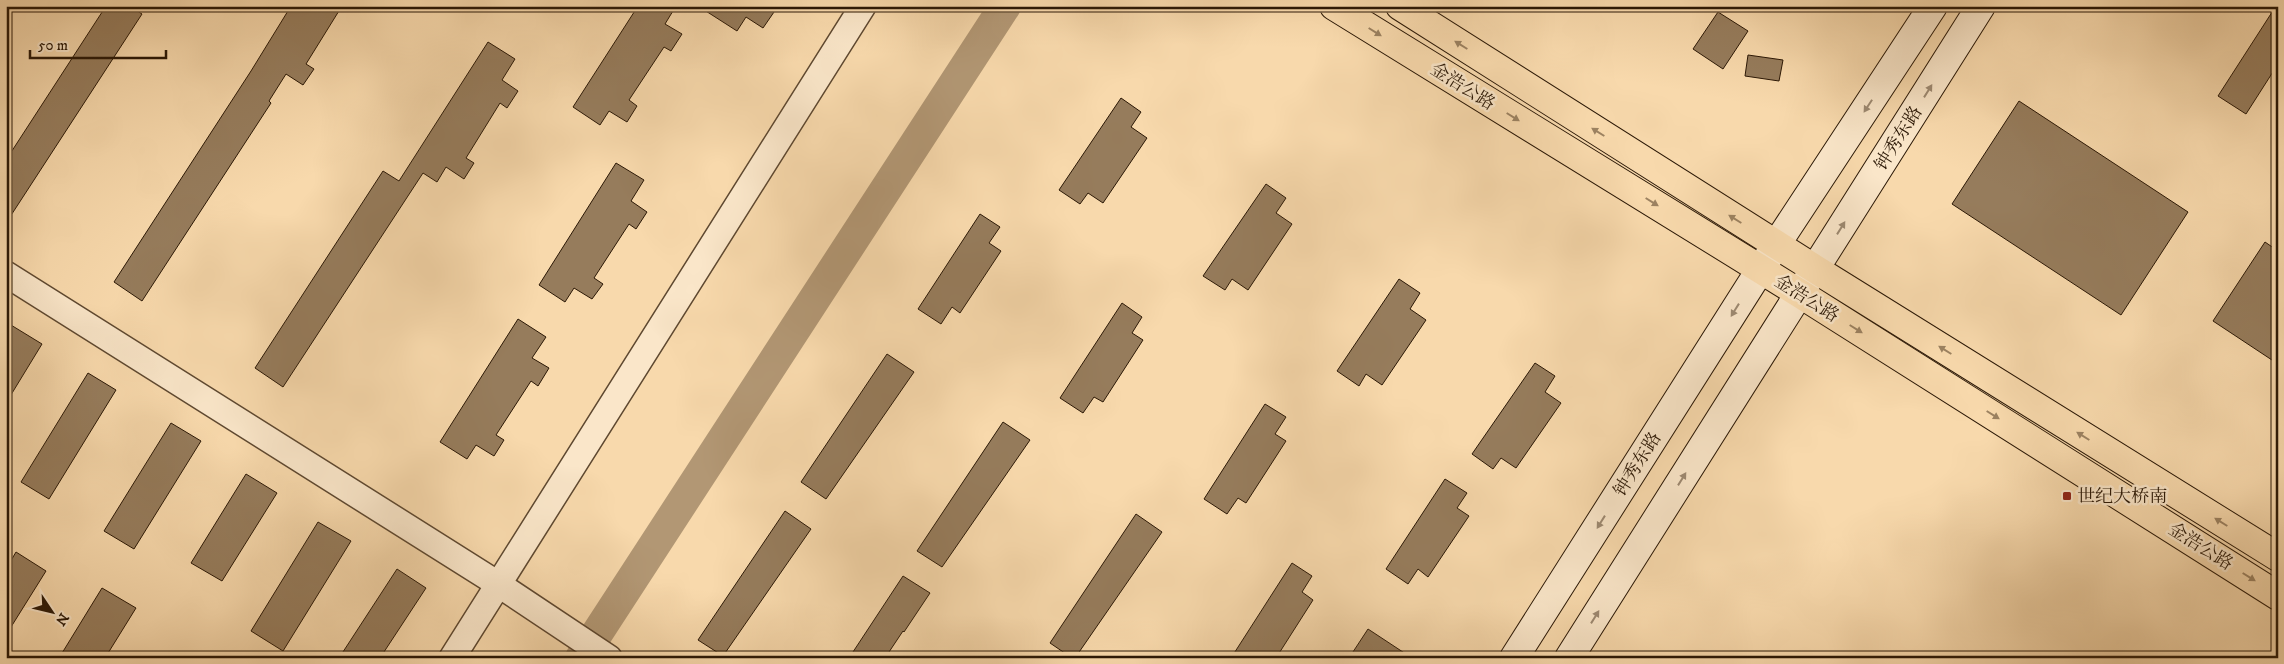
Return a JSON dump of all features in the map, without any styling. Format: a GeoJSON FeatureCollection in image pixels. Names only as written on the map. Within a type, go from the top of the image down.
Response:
{"type":"FeatureCollection","features":[{"type":"Feature","properties":{"kind":"main road","name":"金浩公路"},"geometry":{"type":"LineString","coordinates":[[1334,6],[1761,269],[2278,596]]}},
{"type":"Feature","properties":{"kind":"main road"},"geometry":{"type":"LineString","coordinates":[[1400,6],[1814,269],[2278,557]]}},
{"type":"Feature","properties":{"kind":"main road"},"geometry":{"type":"LineString","coordinates":[[1776,245],[1933,6]]}},
{"type":"Feature","properties":{"kind":"main road","name":"钟秀东路"},"geometry":{"type":"LineString","coordinates":[[1799,293],[1981,6]]}},
{"type":"Feature","properties":{"kind":"main road","name":"钟秀东路"},"geometry":{"type":"LineString","coordinates":[[1514,658],[1776,245]]}},
{"type":"Feature","properties":{"kind":"main road"},"geometry":{"type":"LineString","coordinates":[[1569,658],[1799,293]]}},
{"type":"Feature","properties":{"kind":"street"},"geometry":{"type":"LineString","coordinates":[[452,658],[863,6]]}},
{"type":"Feature","properties":{"kind":"street"},"geometry":{"type":"LineString","coordinates":[[6,274],[498,584],[608,658]]}},
{"type":"Feature","properties":{"kind":"building"},"geometry":{"type":"Polygon","coordinates":[[[106,6],[130,6],[142,14],[6,223],[6,160],[106,6]]]}},
{"type":"Feature","properties":{"kind":"building"},"geometry":{"type":"Polygon","coordinates":[[[291,6],[342,6],[306,64],[314,69],[303,85],[286,74],[269,101],[271,103],[142,301],[114,282],[291,6]]]}},
{"type":"Feature","properties":{"kind":"building"},"geometry":{"type":"Polygon","coordinates":[[[638,6],[676,6],[665,24],[682,34],[671,51],[664,47],[629,100],[637,106],[627,122],[609,111],[600,125],[573,107],[638,6]]]}},
{"type":"Feature","properties":{"kind":"building"},"geometry":{"type":"Polygon","coordinates":[[[698,6],[764,6],[774,12],[763,28],[746,17],[737,31],[698,6]]]}},
{"type":"Feature","properties":{"kind":"building"},"geometry":{"type":"Polygon","coordinates":[[[2276,6],[2278,6],[2278,64],[2246,114],[2218,96],[2276,6]]]}},
{"type":"Feature","properties":{"kind":"building"},"geometry":{"type":"Polygon","coordinates":[[[1718,12],[1748,31],[1723,69],[1693,49],[1718,12]]]}},
{"type":"Feature","properties":{"kind":"building"},"geometry":{"type":"Polygon","coordinates":[[[488,42],[515,59],[502,80],[518,91],[507,108],[500,103],[466,158],[474,163],[464,179],[446,167],[437,182],[423,173],[283,387],[255,368],[383,171],[399,181],[488,42]]]}},
{"type":"Feature","properties":{"kind":"building"},"geometry":{"type":"Polygon","coordinates":[[[1748,55],[1783,60],[1779,81],[1745,76],[1748,55]]]}},
{"type":"Feature","properties":{"kind":"building"},"geometry":{"type":"Polygon","coordinates":[[[1121,98],[1141,112],[1131,127],[1147,138],[1103,203],[1088,193],[1080,204],[1059,190],[1121,98]]]}},
{"type":"Feature","properties":{"kind":"building"},"geometry":{"type":"Polygon","coordinates":[[[2019,101],[2188,212],[2121,315],[1952,204],[2019,101]]]}},
{"type":"Feature","properties":{"kind":"building"},"geometry":{"type":"Polygon","coordinates":[[[616,163],[644,180],[631,201],[647,212],[636,229],[629,224],[594,278],[603,284],[592,299],[574,288],[565,302],[539,285],[616,163]]]}},
{"type":"Feature","properties":{"kind":"building"},"geometry":{"type":"Polygon","coordinates":[[[1266,184],[1286,198],[1276,213],[1292,224],[1248,290],[1232,279],[1225,290],[1203,276],[1266,184]]]}},
{"type":"Feature","properties":{"kind":"building"},"geometry":{"type":"Polygon","coordinates":[[[980,214],[1000,227],[989,243],[1001,251],[960,313],[952,307],[941,324],[918,309],[980,214]]]}},
{"type":"Feature","properties":{"kind":"building"},"geometry":{"type":"Polygon","coordinates":[[[2265,242],[2278,251],[2278,364],[2213,321],[2265,242]]]}},
{"type":"Feature","properties":{"kind":"building"},"geometry":{"type":"Polygon","coordinates":[[[1399,279],[1420,293],[1410,309],[1426,320],[1382,385],[1366,374],[1359,386],[1337,371],[1399,279]]]}},
{"type":"Feature","properties":{"kind":"building"},"geometry":{"type":"Polygon","coordinates":[[[1122,303],[1142,317],[1132,333],[1143,340],[1103,402],[1094,397],[1083,413],[1060,398],[1122,303]]]}},
{"type":"Feature","properties":{"kind":"building"},"geometry":{"type":"Polygon","coordinates":[[[518,319],[546,337],[532,358],[549,368],[538,386],[531,381],[496,435],[504,440],[494,456],[476,445],[467,459],[440,442],[518,319]]]}},
{"type":"Feature","properties":{"kind":"building"},"geometry":{"type":"Polygon","coordinates":[[[6,322],[42,344],[6,403],[6,322]]]}},
{"type":"Feature","properties":{"kind":"building"},"geometry":{"type":"Polygon","coordinates":[[[887,354],[914,372],[826,499],[801,482],[887,354]]]}},
{"type":"Feature","properties":{"kind":"building"},"geometry":{"type":"Polygon","coordinates":[[[1535,363],[1555,376],[1545,392],[1561,403],[1516,468],[1501,458],[1493,469],[1472,454],[1535,363]]]}},
{"type":"Feature","properties":{"kind":"building"},"geometry":{"type":"Polygon","coordinates":[[[88,373],[116,390],[49,499],[21,482],[88,373]]]}},
{"type":"Feature","properties":{"kind":"building"},"geometry":{"type":"Polygon","coordinates":[[[1265,404],[1286,417],[1275,434],[1286,441],[1246,503],[1238,498],[1227,514],[1204,499],[1265,404]]]}},
{"type":"Feature","properties":{"kind":"building"},"geometry":{"type":"Polygon","coordinates":[[[1003,422],[1030,440],[942,567],[917,551],[1003,422]]]}},
{"type":"Feature","properties":{"kind":"building"},"geometry":{"type":"Polygon","coordinates":[[[171,423],[201,441],[134,549],[104,531],[171,423]]]}},
{"type":"Feature","properties":{"kind":"building"},"geometry":{"type":"Polygon","coordinates":[[[246,474],[277,493],[222,581],[191,563],[246,474]]]}},
{"type":"Feature","properties":{"kind":"building"},"geometry":{"type":"Polygon","coordinates":[[[1445,479],[1467,493],[1457,508],[1469,516],[1428,577],[1418,569],[1408,584],[1386,569],[1445,479]]]}},
{"type":"Feature","properties":{"kind":"building"},"geometry":{"type":"Polygon","coordinates":[[[785,511],[811,529],[723,656],[698,640],[785,511]]]}},
{"type":"Feature","properties":{"kind":"building"},"geometry":{"type":"Polygon","coordinates":[[[1136,514],[1162,532],[1075,658],[1072,658],[1050,643],[1136,514]]]}},
{"type":"Feature","properties":{"kind":"building"},"geometry":{"type":"Polygon","coordinates":[[[318,522],[351,541],[283,651],[251,631],[318,522]]]}},
{"type":"Feature","properties":{"kind":"building"},"geometry":{"type":"Polygon","coordinates":[[[16,552],[46,571],[6,635],[6,569],[16,552]]]}},
{"type":"Feature","properties":{"kind":"building"},"geometry":{"type":"Polygon","coordinates":[[[1292,563],[1312,576],[1302,592],[1313,600],[1276,658],[1231,658],[1292,563]]]}},
{"type":"Feature","properties":{"kind":"building"},"geometry":{"type":"Polygon","coordinates":[[[397,569],[426,588],[380,658],[339,658],[397,569]]]}},
{"type":"Feature","properties":{"kind":"building"},"geometry":{"type":"Polygon","coordinates":[[[903,576],[930,593],[885,658],[849,658],[903,576]]]}},
{"type":"Feature","properties":{"kind":"building"},"geometry":{"type":"Polygon","coordinates":[[[102,588],[136,608],[105,658],[59,658],[102,588]]]}},
{"type":"Feature","properties":{"kind":"building"},"geometry":{"type":"Polygon","coordinates":[[[1368,629],[1412,658],[1349,658],[1368,629]]]}},
{"type":"Feature","properties":{"kind":"waterway"},"geometry":{"type":"LineString","coordinates":[[581,658],[1005,6]]}},
{"type":"Feature","properties":{"kind":"place","name":"世纪大桥南"},"geometry":{"type":"Point","coordinates":[2067,496]}}]}
